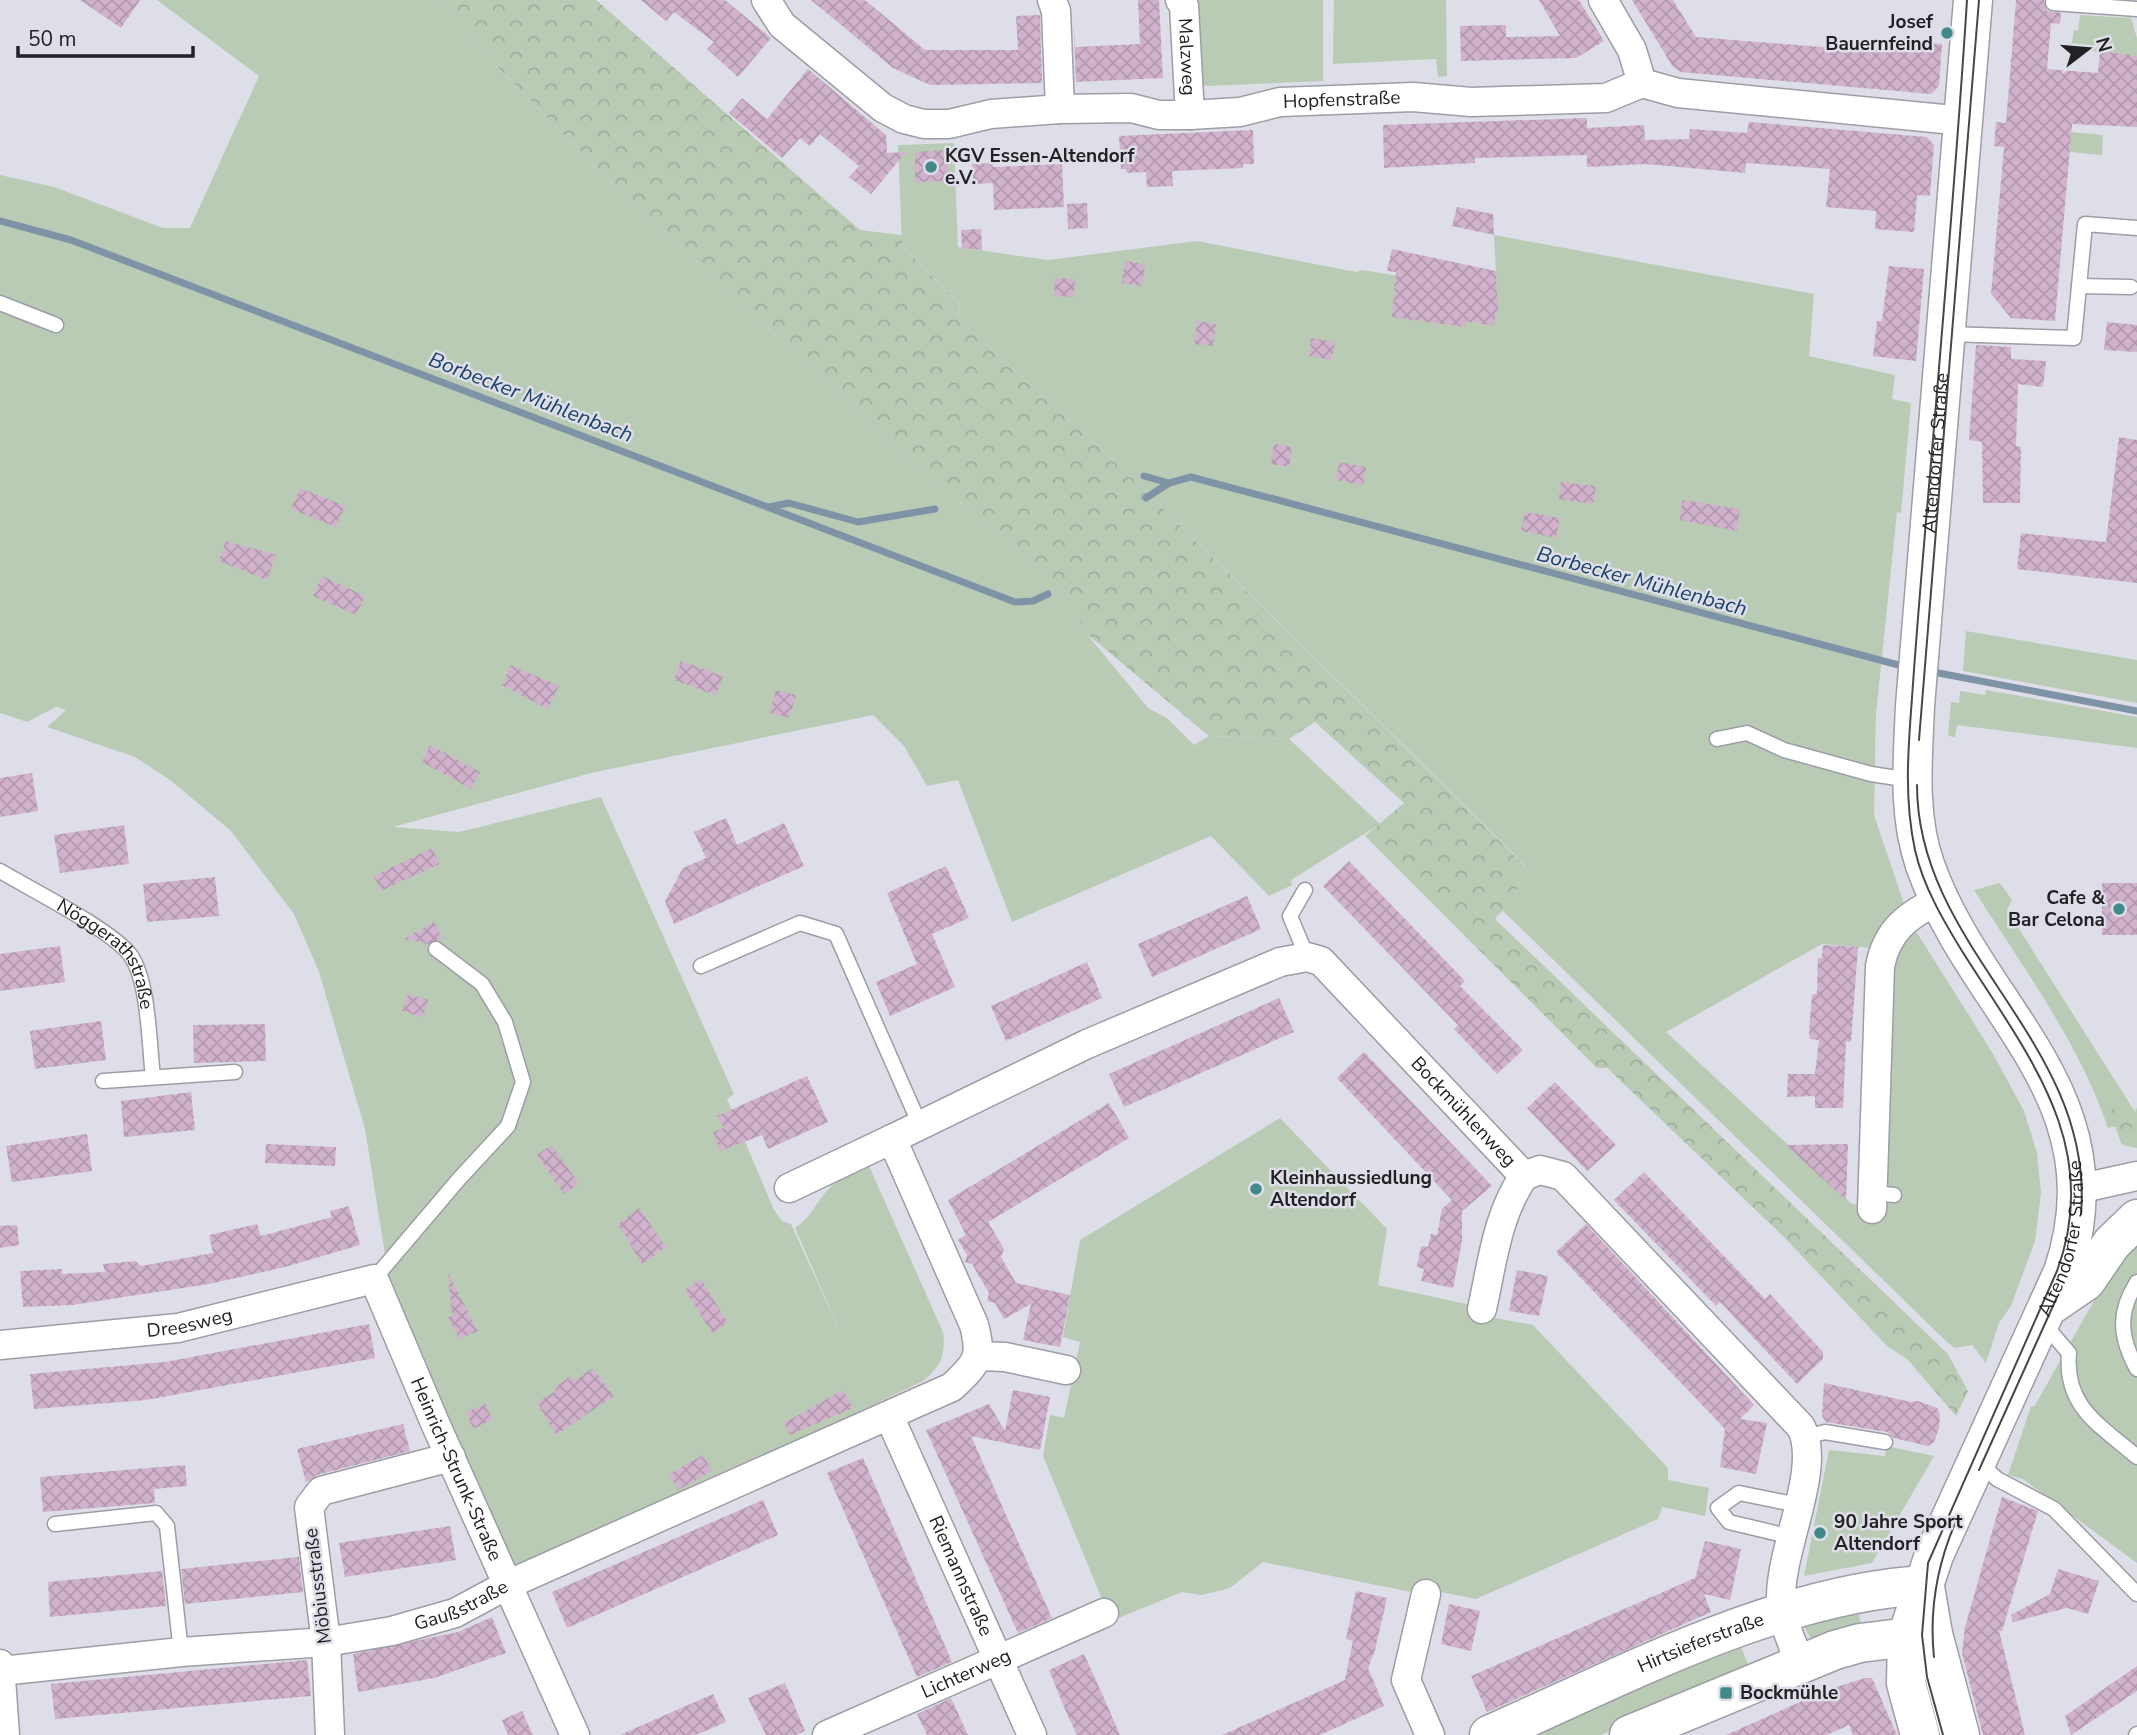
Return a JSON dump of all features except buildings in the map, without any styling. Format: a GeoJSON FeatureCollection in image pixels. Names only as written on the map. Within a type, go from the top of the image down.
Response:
{"type":"FeatureCollection","features":[{"type":"Feature","properties":{"kind":"main road","name":"Altendorfer Straße"},"geometry":{"type":"LineString","coordinates":[[1920,1735],[1906,1683],[1922,1644],[1925,1585],[1934,1555],[2068,1254],[2078,1189],[2071,1138],[2059,1101],[2042,1067],[1938,900],[1919,844],[1911,780],[1973,0]]}},
{"type":"Feature","properties":{"kind":"main road"},"geometry":{"type":"LineString","coordinates":[[2043,1314],[2086,1281],[2112,1243],[2137,1219]]}},
{"type":"Feature","properties":{"kind":"main road","name":"Hirtsieferstraße"},"geometry":{"type":"LineString","coordinates":[[1489,1735],[1640,1669],[1782,1612],[1865,1592],[1925,1585]]}},
{"type":"Feature","properties":{"kind":"main road"},"geometry":{"type":"LineString","coordinates":[[1629,1735],[1800,1662],[1860,1643],[1922,1644],[1960,1735]]}},
{"type":"Feature","properties":{"kind":"street","name":"Hopfenstraße"},"geometry":{"type":"LineString","coordinates":[[766,0],[782,24],[883,107],[904,119],[924,124],[948,124],[991,114],[1060,109],[1131,108],[1159,115],[1190,115],[1240,112],[1280,102],[1413,97],[1472,102],[1606,98],[1642,83]]}},
{"type":"Feature","properties":{"kind":"street"},"geometry":{"type":"LineString","coordinates":[[1052,0],[1056,11],[1060,109]]}},
{"type":"Feature","properties":{"kind":"street","name":"Malzweg"},"geometry":{"type":"LineString","coordinates":[[1180,0],[1184,6],[1190,115]]}},
{"type":"Feature","properties":{"kind":"street"},"geometry":{"type":"LineString","coordinates":[[1603,0],[1632,50],[1642,83],[1678,93],[1964,121]]}},
{"type":"Feature","properties":{"kind":"street"},"geometry":{"type":"LineString","coordinates":[[1880,1199],[1880,966],[1883,951],[1902,921],[1938,900]]}},
{"type":"Feature","properties":{"kind":"street"},"geometry":{"type":"LineString","coordinates":[[789,1188],[1087,1044],[1280,962],[1307,957]]}},
{"type":"Feature","properties":{"kind":"street","name":"Bockmühlenweg"},"geometry":{"type":"LineString","coordinates":[[1307,957],[1325,965],[1524,1176],[1540,1170],[1563,1176],[1801,1427],[1806,1437]]}},
{"type":"Feature","properties":{"kind":"street"},"geometry":{"type":"LineString","coordinates":[[891,1139],[974,1325],[979,1356],[1005,1357],[1066,1370]]}},
{"type":"Feature","properties":{"kind":"street"},"geometry":{"type":"LineString","coordinates":[[1482,1309],[1502,1218],[1511,1194],[1524,1176]]}},
{"type":"Feature","properties":{"kind":"street"},"geometry":{"type":"LineString","coordinates":[[2078,1189],[2137,1176]]}},
{"type":"Feature","properties":{"kind":"street","name":"Dreesweg"},"geometry":{"type":"LineString","coordinates":[[0,1345],[178,1328],[374,1279]]}},
{"type":"Feature","properties":{"kind":"street","name":"Heinrich-Strunk-Straße"},"geometry":{"type":"LineString","coordinates":[[374,1279],[575,1735]]}},
{"type":"Feature","properties":{"kind":"street","name":"Gaußstraße"},"geometry":{"type":"LineString","coordinates":[[1,1671],[181,1652],[326,1642],[392,1631],[455,1613],[507,1585],[890,1418],[952,1387],[979,1356]]}},
{"type":"Feature","properties":{"kind":"street","name":"Riemannstraße"},"geometry":{"type":"LineString","coordinates":[[890,1418],[1032,1735]]}},
{"type":"Feature","properties":{"kind":"street"},"geometry":{"type":"LineString","coordinates":[[1800,1662],[1782,1612],[1783,1576],[1809,1448],[1806,1437]]}},
{"type":"Feature","properties":{"kind":"street","name":"Möbiusstraße"},"geometry":{"type":"LineString","coordinates":[[330,1735],[326,1642],[309,1507],[321,1491],[451,1457]]}},
{"type":"Feature","properties":{"kind":"street"},"geometry":{"type":"LineString","coordinates":[[1426,1594],[1406,1680],[1430,1735]]}},
{"type":"Feature","properties":{"kind":"street","name":"Lichterweg"},"geometry":{"type":"LineString","coordinates":[[827,1735],[1104,1613]]}},
{"type":"Feature","properties":{"kind":"street"},"geometry":{"type":"LineString","coordinates":[[0,1664],[5,1735]]}},
{"type":"Feature","properties":{"kind":"lane"},"geometry":{"type":"LineString","coordinates":[[2053,3],[2137,9]]}},
{"type":"Feature","properties":{"kind":"lane"},"geometry":{"type":"LineString","coordinates":[[1947,334],[2074,338],[2085,224],[2137,228]]}},
{"type":"Feature","properties":{"kind":"lane"},"geometry":{"type":"LineString","coordinates":[[2079,286],[2131,287]]}},
{"type":"Feature","properties":{"kind":"lane"},"geometry":{"type":"LineString","coordinates":[[0,303],[56,325]]}},
{"type":"Feature","properties":{"kind":"lane"},"geometry":{"type":"LineString","coordinates":[[1717,739],[1747,733],[1784,750],[1871,774],[1911,780]]}},
{"type":"Feature","properties":{"kind":"lane","name":"Nöggerathstraße"},"geometry":{"type":"LineString","coordinates":[[0,872],[116,940],[132,957],[142,989],[153,1077]]}},
{"type":"Feature","properties":{"kind":"lane"},"geometry":{"type":"LineString","coordinates":[[1305,890],[1290,916],[1307,957]]}},
{"type":"Feature","properties":{"kind":"lane"},"geometry":{"type":"LineString","coordinates":[[701,966],[800,923],[836,934],[920,1125]]}},
{"type":"Feature","properties":{"kind":"lane"},"geometry":{"type":"LineString","coordinates":[[374,1279],[459,1178],[508,1126],[523,1082],[505,1022],[482,984],[436,949]]}},
{"type":"Feature","properties":{"kind":"lane"},"geometry":{"type":"LineString","coordinates":[[103,1081],[235,1072]]}},
{"type":"Feature","properties":{"kind":"lane"},"geometry":{"type":"LineString","coordinates":[[2137,1282],[2124,1305],[2121,1322],[2126,1347],[2137,1369]]}},
{"type":"Feature","properties":{"kind":"lane"},"geometry":{"type":"LineString","coordinates":[[2043,1314],[2069,1353],[2068,1380],[2078,1403],[2137,1457]]}},
{"type":"Feature","properties":{"kind":"lane"},"geometry":{"type":"LineString","coordinates":[[1806,1437],[1825,1432],[1885,1442]]}},
{"type":"Feature","properties":{"kind":"lane"},"geometry":{"type":"LineString","coordinates":[[1977,1460],[1997,1479],[2054,1509],[2126,1579],[2137,1594]]}},
{"type":"Feature","properties":{"kind":"lane"},"geometry":{"type":"LineString","coordinates":[[1792,1537],[1729,1522],[1718,1508],[1739,1493],[1798,1504]]}},
{"type":"Feature","properties":{"kind":"lane"},"geometry":{"type":"LineString","coordinates":[[55,1524],[156,1513],[167,1526],[181,1652]]}},
{"type":"Feature","properties":{"kind":"green space"},"geometry":{"type":"Polygon","coordinates":[[[157,0],[441,0],[495,65],[609,180],[908,459],[1065,590],[1086,633],[1148,708],[1167,718],[1194,745],[1209,736],[1289,739],[1380,824],[1291,880],[1292,885],[1269,896],[1211,836],[1012,922],[958,780],[927,786],[904,746],[873,715],[591,773],[393,827],[459,832],[601,797],[734,1094],[727,1099],[774,1210],[782,1221],[791,1224],[842,1336],[795,1228],[837,1182],[869,1166],[943,1332],[944,1348],[940,1361],[933,1372],[921,1382],[523,1572],[515,1571],[392,1298],[365,1129],[319,972],[294,914],[231,831],[170,780],[135,757],[47,727],[66,710],[56,707],[27,722],[0,713],[0,175],[54,187],[163,228],[190,228],[259,76],[157,0]]]}},
{"type":"Feature","properties":{"kind":"green space"},"geometry":{"type":"Polygon","coordinates":[[[441,0],[596,0],[860,230],[902,235],[902,246],[960,304],[958,319],[1125,471],[1525,866],[1514,898],[1495,919],[1948,1354],[1968,1391],[1956,1416],[1907,1359],[1887,1346],[1784,1237],[1607,1068],[1597,1068],[1365,836],[1404,803],[1315,722],[1289,739],[1209,736],[1086,633],[1065,590],[908,459],[609,180],[495,65],[441,0]]]}},
{"type":"Feature","properties":{"kind":"green space"},"geometry":{"type":"Polygon","coordinates":[[[1190,0],[1323,0],[1323,81],[1206,86],[1198,82],[1190,0]]]}},
{"type":"Feature","properties":{"kind":"green space"},"geometry":{"type":"Polygon","coordinates":[[[1334,0],[1446,0],[1447,76],[1438,77],[1436,59],[1333,64],[1334,0]]]}},
{"type":"Feature","properties":{"kind":"green space"},"geometry":{"type":"Polygon","coordinates":[[[2080,15],[2131,18],[2137,38],[2137,56],[2071,49],[2074,30],[2078,31],[2080,15]]]}},
{"type":"Feature","properties":{"kind":"green space"},"geometry":{"type":"Polygon","coordinates":[[[2071,132],[2103,135],[2102,155],[2070,152],[2071,132]]]}},
{"type":"Feature","properties":{"kind":"green space"},"geometry":{"type":"Polygon","coordinates":[[[954,143],[958,247],[1048,260],[1197,241],[1356,272],[1362,270],[1497,292],[1494,235],[1814,294],[1809,356],[1895,375],[1892,399],[1911,403],[1901,513],[1897,512],[1876,714],[1874,815],[1904,904],[1888,920],[1871,948],[1822,944],[1666,1032],[1852,1204],[1884,1205],[1894,953],[1914,928],[1992,1052],[2024,1111],[2037,1153],[2041,1193],[2035,1241],[2011,1306],[1999,1323],[1986,1363],[1972,1345],[1955,1348],[1948,1343],[1502,910],[1514,898],[1525,865],[1125,471],[958,319],[960,304],[902,246],[898,145],[954,143]]]}},
{"type":"Feature","properties":{"kind":"green space"},"geometry":{"type":"Polygon","coordinates":[[[1966,631],[2137,660],[2137,703],[1963,671],[1966,631]]]}},
{"type":"Feature","properties":{"kind":"green space"},"geometry":{"type":"Polygon","coordinates":[[[1986,690],[2137,717],[2137,748],[1957,725],[1955,737],[1948,736],[1951,702],[1959,703],[1960,691],[1985,695],[1986,690]]]}},
{"type":"Feature","properties":{"kind":"green space"},"geometry":{"type":"Polygon","coordinates":[[[2000,883],[2012,900],[2007,910],[2135,1112],[2137,1107],[2137,1148],[2122,1145],[2115,1126],[2108,1128],[2082,1065],[2066,1035],[1974,890],[2000,883]]]}},
{"type":"Feature","properties":{"kind":"green space"},"geometry":{"type":"Polygon","coordinates":[[[2130,1107],[2129,1112],[2137,1113],[2137,1143],[2133,1138],[2128,1141],[2122,1130],[2118,1130],[2119,1126],[2113,1127],[2108,1110],[2130,1107]]]}},
{"type":"Feature","properties":{"kind":"green space"},"geometry":{"type":"Polygon","coordinates":[[[1280,1118],[1387,1229],[1378,1285],[1476,1306],[1490,1317],[1533,1325],[1668,1468],[1668,1480],[1709,1488],[1705,1516],[1662,1507],[1658,1519],[1476,1599],[1436,1591],[1416,1593],[1263,1562],[1230,1588],[1202,1595],[1182,1592],[1111,1621],[1043,1456],[1050,1415],[1064,1418],[1080,1342],[1063,1337],[1080,1240],[1280,1118]]]}},
{"type":"Feature","properties":{"kind":"green space"},"geometry":{"type":"Polygon","coordinates":[[[2137,1241],[2137,1563],[2023,1479],[2008,1475],[2031,1406],[2034,1407],[2100,1290],[2137,1241]]]}},
{"type":"Feature","properties":{"kind":"green space"},"geometry":{"type":"Polygon","coordinates":[[[1886,1446],[1934,1456],[1872,1563],[1804,1576],[1829,1450],[1885,1456],[1886,1446]]]}},
{"type":"Feature","properties":{"kind":"green space"},"geometry":{"type":"Polygon","coordinates":[[[1858,1610],[1861,1624],[1815,1638],[1810,1637],[1804,1626],[1858,1610]]]}},
{"type":"Feature","properties":{"kind":"green space"},"geometry":{"type":"Polygon","coordinates":[[[1737,1637],[1750,1669],[1601,1735],[1517,1735],[1737,1637]]]}},
{"type":"Feature","properties":{"kind":"waterway","name":"Borbecker Mühlenbach"},"geometry":{"type":"LineString","coordinates":[[0,221],[71,240],[1015,602],[1033,601],[1048,594]]}},
{"type":"Feature","properties":{"kind":"waterway"},"geometry":{"type":"LineString","coordinates":[[1144,476],[1169,483]]}},
{"type":"Feature","properties":{"kind":"waterway","name":"Borbecker Mühlenbach"},"geometry":{"type":"LineString","coordinates":[[1146,498],[1169,483],[1191,477],[1906,667]]}},
{"type":"Feature","properties":{"kind":"waterway"},"geometry":{"type":"LineString","coordinates":[[769,507],[789,503],[858,522],[935,509]]}},
{"type":"Feature","properties":{"kind":"waterway","name":"Borbecker Mühlenbach"},"geometry":{"type":"LineString","coordinates":[[1928,671],[2137,711]]}},
{"type":"Feature","properties":{"kind":"tram line"},"geometry":{"type":"LineString","coordinates":[[1943,1735],[1927,1677],[1922,1635],[1928,1563],[2057,1271],[2069,1225],[2071,1182],[2064,1141],[2051,1102],[2033,1064],[1934,902],[1915,850],[1909,812],[1908,774],[1920,587],[1967,0]]}},
{"type":"Feature","properties":{"kind":"tram line"},"geometry":{"type":"LineString","coordinates":[[1919,740],[1979,0]]}},
{"type":"Feature","properties":{"kind":"tram line"},"geometry":{"type":"LineString","coordinates":[[1917,785],[1925,844],[1945,898],[2035,1046],[2061,1097],[2078,1153],[2081,1214]]}},
{"type":"Feature","properties":{"kind":"tram line"},"geometry":{"type":"LineString","coordinates":[[1979,1470],[2057,1297]]}},
{"type":"Feature","properties":{"kind":"tram line"},"geometry":{"type":"LineString","coordinates":[[1934,1657],[1936,1588],[1956,1521]]}},
{"type":"Feature","properties":{"kind":"place","name":"Josef Bauernfeind"},"geometry":{"type":"Point","coordinates":[1947,33]}},
{"type":"Feature","properties":{"kind":"place","name":"KGV Essen-Altendorf e.V."},"geometry":{"type":"Point","coordinates":[931,167]}},
{"type":"Feature","properties":{"kind":"place","name":"Cafe & Bar Celona"},"geometry":{"type":"Point","coordinates":[2119,909]}},
{"type":"Feature","properties":{"kind":"place","name":"Kleinhaussiedlung Altendorf"},"geometry":{"type":"Point","coordinates":[1256,1189]}},
{"type":"Feature","properties":{"kind":"place","name":"90 Jahre Sport Altendorf"},"geometry":{"type":"Point","coordinates":[1820,1533]}},
{"type":"Feature","properties":{"kind":"place","name":"Bockmühle"},"geometry":{"type":"Point","coordinates":[1726,1693]}}]}
